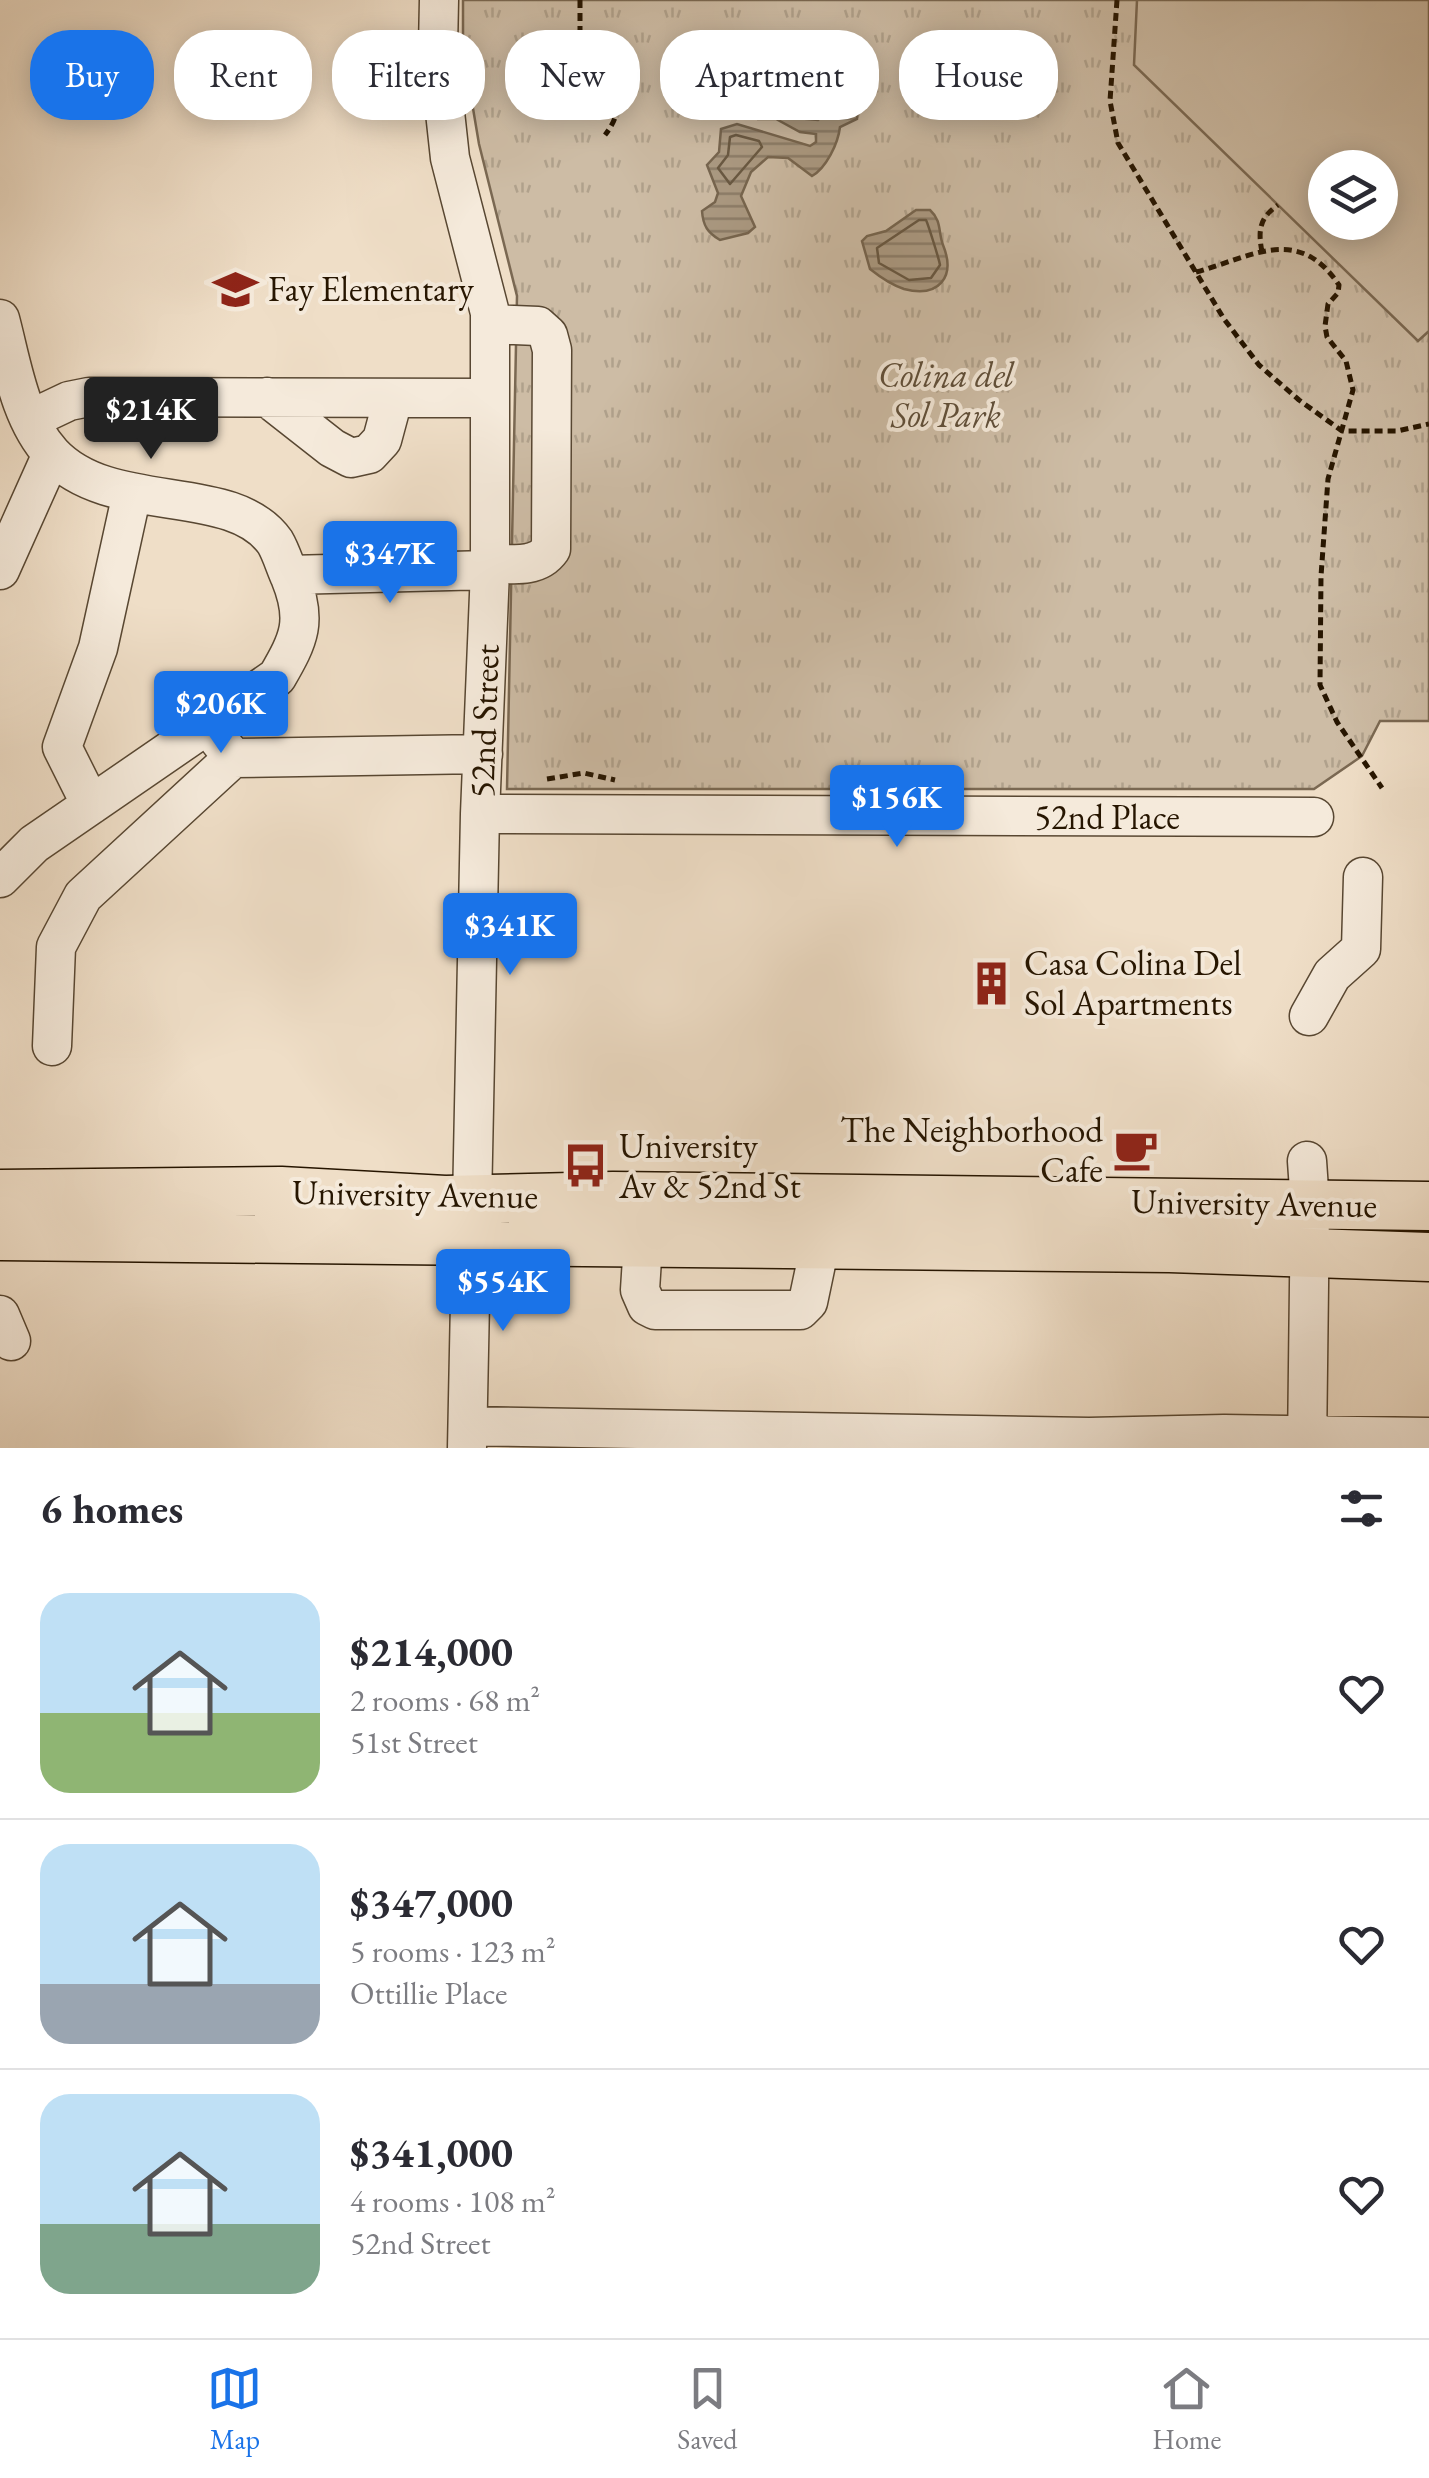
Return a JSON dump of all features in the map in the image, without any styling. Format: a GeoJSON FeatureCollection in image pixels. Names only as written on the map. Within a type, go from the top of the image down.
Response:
{"type":"FeatureCollection","features":[{"type":"Feature","properties":{"kind":"main road","name":"University Avenue"},"geometry":{"type":"LineString","coordinates":[[0,1236],[471,1220],[614,1196],[1309,1182],[1429,1206]]}},
{"type":"Feature","properties":{"kind":"main road","name":"University Avenue"},"geometry":{"type":"LineString","coordinates":[[0,1194],[281,1190],[642,1243],[1429,1257]]}},
{"type":"Feature","properties":{"kind":"street","name":"52nd Street"},"geometry":{"type":"LineString","coordinates":[[439,0],[438,48],[450,158],[490,324],[490,566],[480,814],[468,1437]]}},
{"type":"Feature","properties":{"kind":"street"},"geometry":{"type":"LineString","coordinates":[[0,319],[17,401],[52,454],[104,488],[237,511],[274,540],[298,599],[298,639],[277,677],[4,867]]}},
{"type":"Feature","properties":{"kind":"street"},"geometry":{"type":"LineString","coordinates":[[289,575],[529,564],[545,558],[551,549],[552,370],[548,335],[538,326],[490,324]]}},
{"type":"Feature","properties":{"kind":"street"},"geometry":{"type":"LineString","coordinates":[[17,401],[90,397],[490,398]]}},
{"type":"Feature","properties":{"kind":"street"},"geometry":{"type":"LineString","coordinates":[[268,397],[332,448],[352,458],[369,454],[382,440],[393,398]]}},
{"type":"Feature","properties":{"kind":"street"},"geometry":{"type":"LineString","coordinates":[[0,570],[52,454]]}},
{"type":"Feature","properties":{"kind":"street"},"geometry":{"type":"LineString","coordinates":[[92,805],[62,747],[98,648],[132,493]]}},
{"type":"Feature","properties":{"kind":"street"},"geometry":{"type":"LineString","coordinates":[[208,724],[233,758]]}},
{"type":"Feature","properties":{"kind":"street"},"geometry":{"type":"LineString","coordinates":[[52,1046],[56,948],[84,896],[233,758],[483,754]]}},
{"type":"Feature","properties":{"kind":"street","name":"52nd Place"},"geometry":{"type":"LineString","coordinates":[[480,814],[1314,817]]}},
{"type":"Feature","properties":{"kind":"street"},"geometry":{"type":"LineString","coordinates":[[1309,1016],[1332,975],[1361,950],[1363,877]]}},
{"type":"Feature","properties":{"kind":"street"},"geometry":{"type":"LineString","coordinates":[[1307,1442],[1309,1182]]}},
{"type":"Feature","properties":{"kind":"street"},"geometry":{"type":"LineString","coordinates":[[642,1243],[640,1290],[646,1306],[654,1310],[800,1310],[808,1302],[820,1244]]}},
{"type":"Feature","properties":{"kind":"street"},"geometry":{"type":"LineString","coordinates":[[468,1437],[1088,1437],[1307,1442],[1429,1437]]}},
{"type":"Feature","properties":{"kind":"path"},"geometry":{"type":"LineString","coordinates":[[580,0],[580,38],[600,60],[616,92],[614,121],[604,136]]}},
{"type":"Feature","properties":{"kind":"path"},"geometry":{"type":"LineString","coordinates":[[1118,0],[1110,102],[1118,143],[1224,319],[1259,365],[1342,430],[1397,430],[1429,424]]}},
{"type":"Feature","properties":{"kind":"path"},"geometry":{"type":"LineString","coordinates":[[1262,252],[1258,231],[1266,213],[1278,205]]}},
{"type":"Feature","properties":{"kind":"path"},"geometry":{"type":"LineString","coordinates":[[1196,272],[1284,248],[1308,254],[1339,286],[1324,317],[1327,337],[1346,361],[1353,390],[1334,454],[1326,501],[1320,685],[1337,722],[1382,788]]}},
{"type":"Feature","properties":{"kind":"path"},"geometry":{"type":"LineString","coordinates":[[538,780],[584,773],[626,782]]}},
{"type":"Feature","properties":{"kind":"green space","name":"Colina del Sol Park"},"geometry":{"type":"Polygon","coordinates":[[[463,0],[1429,0],[1429,721],[1380,721],[1362,756],[1314,789],[507,789],[517,296],[475,120],[485,120],[485,30],[463,30],[463,0]]]}},
{"type":"Feature","properties":{"kind":"green space"},"geometry":{"type":"Polygon","coordinates":[[[1137,0],[1429,0],[1429,331],[1418,341],[1314,240],[1398,240],[1398,150],[1308,150],[1308,234],[1134,65],[1137,0]]]}},
{"type":"Feature","properties":{"kind":"water"},"geometry":{"type":"Polygon","coordinates":[[[778,120],[855,120],[840,127],[834,148],[812,176],[788,158],[768,157],[751,172],[741,196],[755,227],[748,233],[720,240],[712,235],[702,211],[715,202],[718,193],[707,165],[719,152],[721,129],[737,124],[810,146],[816,142],[816,134],[800,132],[778,120]]]}},
{"type":"Feature","properties":{"kind":"water"},"geometry":{"type":"Polygon","coordinates":[[[916,210],[930,210],[934,214],[947,267],[946,275],[935,287],[916,291],[891,283],[870,269],[862,241],[886,231],[916,210]]]}},
{"type":"Feature","properties":{"kind":"place","name":"Fay Elementary"},"geometry":{"type":"Point","coordinates":[235,289]}},
{"type":"Feature","properties":{"kind":"place","name":"Casa Colina Del Sol Apartments"},"geometry":{"type":"Point","coordinates":[991,983]}},
{"type":"Feature","properties":{"kind":"place","name":"The Neighborhood Cafe"},"geometry":{"type":"Point","coordinates":[1136,1150]}},
{"type":"Feature","properties":{"kind":"place","name":"University Av & 52nd St"},"geometry":{"type":"Point","coordinates":[586,1166]}}]}
